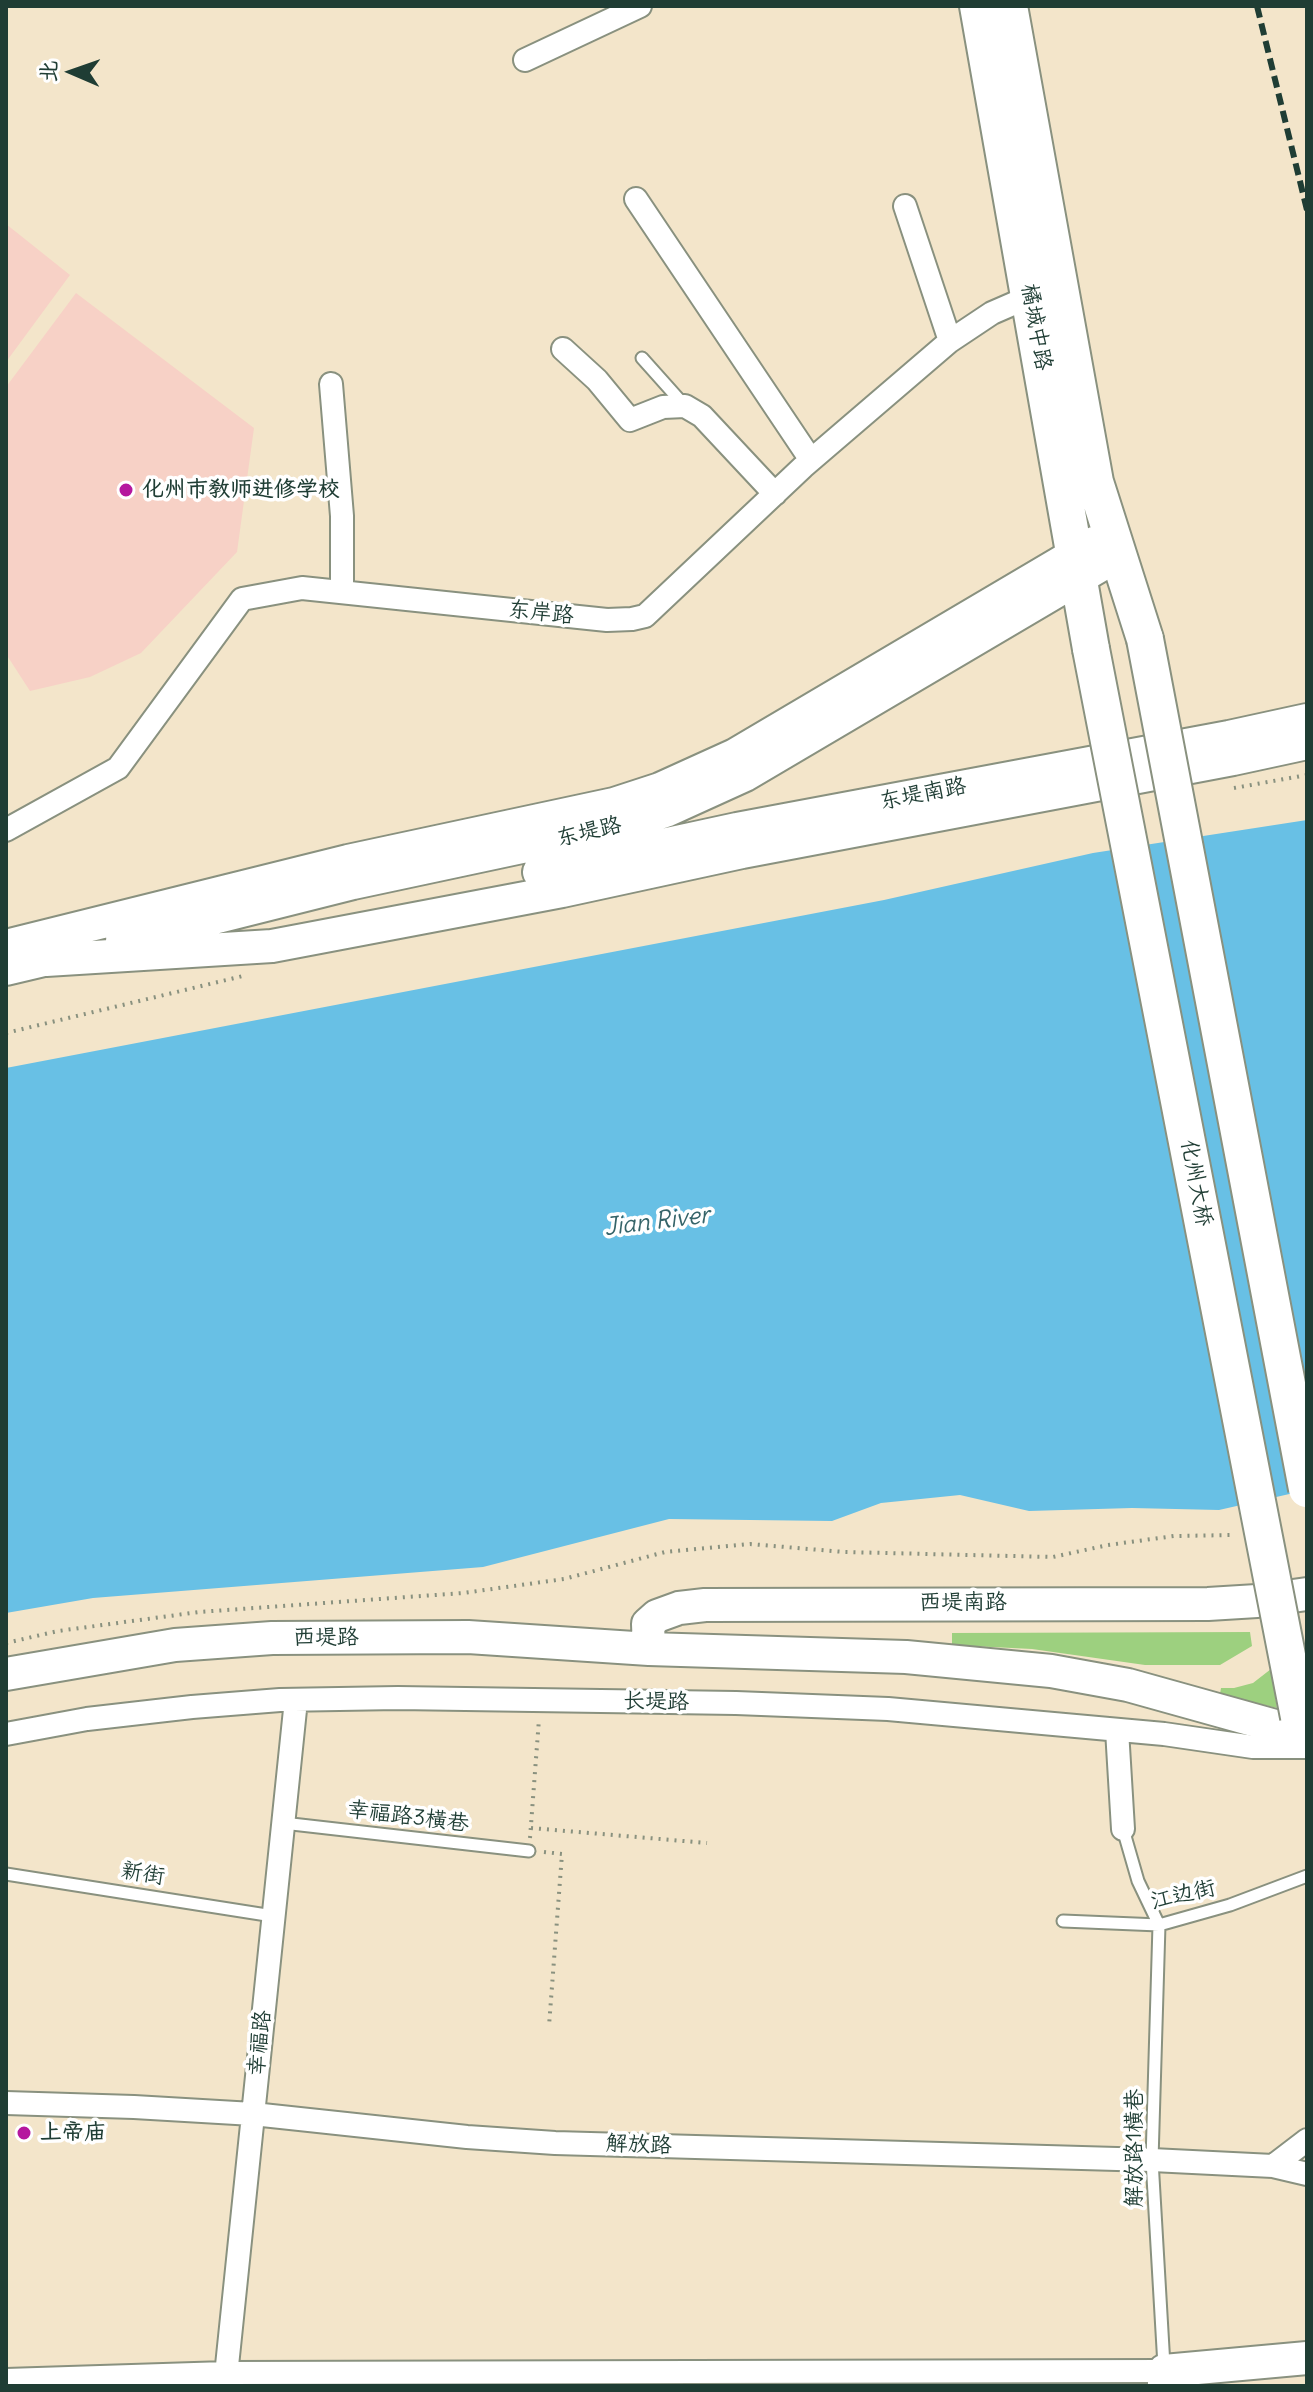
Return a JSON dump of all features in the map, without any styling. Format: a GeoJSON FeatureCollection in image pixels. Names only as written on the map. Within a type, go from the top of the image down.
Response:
{"type":"FeatureCollection","features":[{"type":"Feature","properties":{"kind":"main road","name":"橘城中路"},"geometry":{"type":"LineString","coordinates":[[978,6],[1044,290],[1095,482],[1145,639],[1307,1489]]}},
{"type":"Feature","properties":{"kind":"main road","name":"橘城中路"},"geometry":{"type":"LineString","coordinates":[[1009,6],[1091,649]]}},
{"type":"Feature","properties":{"kind":"main road","name":"东堤路"},"geometry":{"type":"LineString","coordinates":[[6,946],[348,861],[620,826],[668,810],[745,775],[1114,544]]}},
{"type":"Feature","properties":{"kind":"main road","name":"东堤路"},"geometry":{"type":"LineString","coordinates":[[6,969],[353,883],[660,789],[735,755],[1078,566]]}},
{"type":"Feature","properties":{"kind":"main road","name":"化州大桥"},"geometry":{"type":"LineString","coordinates":[[1091,649],[1305,1734]]}},
{"type":"Feature","properties":{"kind":"main road","name":"东堤南路"},"geometry":{"type":"LineString","coordinates":[[550,881],[729,831],[1307,720]]}},
{"type":"Feature","properties":{"kind":"main road","name":"东堤南路"},"geometry":{"type":"LineString","coordinates":[[550,881],[742,852],[1307,743]]}},
{"type":"Feature","properties":{"kind":"main road"},"geometry":{"type":"LineString","coordinates":[[719,787],[721,807],[729,831]]}},
{"type":"Feature","properties":{"kind":"main road"},"geometry":{"type":"LineString","coordinates":[[504,839],[550,881]]}},
{"type":"Feature","properties":{"kind":"main road"},"geometry":{"type":"LineString","coordinates":[[46,960],[272,946],[550,881]]}},
{"type":"Feature","properties":{"kind":"main road","name":"西堤南路"},"geometry":{"type":"LineString","coordinates":[[649,1649],[648,1624],[657,1616],[679,1608],[705,1605],[1208,1604],[1307,1594]]}},
{"type":"Feature","properties":{"kind":"main road","name":"西堤路"},"geometry":{"type":"LineString","coordinates":[[6,1674],[164,1646],[272,1638],[468,1637],[649,1649],[906,1657],[1051,1671],[1128,1685],[1305,1734]]}},
{"type":"Feature","properties":{"kind":"main road"},"geometry":{"type":"LineString","coordinates":[[1164,2378],[1307,2358]]}},
{"type":"Feature","properties":{"kind":"street"},"geometry":{"type":"LineString","coordinates":[[525,60],[640,6]]}},
{"type":"Feature","properties":{"kind":"street"},"geometry":{"type":"LineString","coordinates":[[636,199],[811,460]]}},
{"type":"Feature","properties":{"kind":"street"},"geometry":{"type":"LineString","coordinates":[[905,206],[950,341]]}},
{"type":"Feature","properties":{"kind":"street","name":"东岸路"},"geometry":{"type":"LineString","coordinates":[[6,830],[118,768],[242,599],[302,588],[607,620],[647,615],[811,460],[950,341],[992,313],[1044,290]]}},
{"type":"Feature","properties":{"kind":"street"},"geometry":{"type":"LineString","coordinates":[[563,349],[597,380],[630,420],[663,407],[685,406],[702,416],[775,494]]}},
{"type":"Feature","properties":{"kind":"street"},"geometry":{"type":"LineString","coordinates":[[331,384],[342,516],[342,592]]}},
{"type":"Feature","properties":{"kind":"street","name":"长堤路"},"geometry":{"type":"LineString","coordinates":[[6,1734],[132,1714],[296,1700],[398,1698],[888,1709],[1117,1730],[1253,1747],[1305,1734]]}},
{"type":"Feature","properties":{"kind":"street","name":"幸福路"},"geometry":{"type":"LineString","coordinates":[[226,2379],[296,1700]]}},
{"type":"Feature","properties":{"kind":"street"},"geometry":{"type":"LineString","coordinates":[[1117,1730],[1123,1829]]}},
{"type":"Feature","properties":{"kind":"street","name":"解放路"},"geometry":{"type":"LineString","coordinates":[[6,2103],[253,2114],[467,2137],[555,2143],[1152,2160],[1273,2166],[1307,2174]]}},
{"type":"Feature","properties":{"kind":"street"},"geometry":{"type":"LineString","coordinates":[[1273,2166],[1307,2140]]}},
{"type":"Feature","properties":{"kind":"street"},"geometry":{"type":"LineString","coordinates":[[6,2380],[1164,2378]]}},
{"type":"Feature","properties":{"kind":"lane"},"geometry":{"type":"LineString","coordinates":[[642,358],[685,406]]}},
{"type":"Feature","properties":{"kind":"lane","name":"幸福路3横巷"},"geometry":{"type":"LineString","coordinates":[[283,1823],[529,1851]]}},
{"type":"Feature","properties":{"kind":"lane"},"geometry":{"type":"LineString","coordinates":[[1123,1829],[1138,1881],[1159,1925]]}},
{"type":"Feature","properties":{"kind":"lane","name":"新街"},"geometry":{"type":"LineString","coordinates":[[6,1874],[273,1916]]}},
{"type":"Feature","properties":{"kind":"lane","name":"江边街"},"geometry":{"type":"LineString","coordinates":[[1063,1921],[1159,1925],[1230,1905],[1307,1876]]}},
{"type":"Feature","properties":{"kind":"lane","name":"解放路1横巷"},"geometry":{"type":"LineString","coordinates":[[1159,1925],[1152,2160],[1164,2378]]}},
{"type":"Feature","properties":{"kind":"path"},"geometry":{"type":"LineString","coordinates":[[6,1643],[58,1631],[199,1612],[463,1593],[564,1579],[665,1552],[750,1544],[844,1552],[1053,1557],[1108,1545],[1174,1536],[1238,1535]]}},
{"type":"Feature","properties":{"kind":"path"},"geometry":{"type":"LineString","coordinates":[[529,1851],[540,1701]]}},
{"type":"Feature","properties":{"kind":"path"},"geometry":{"type":"LineString","coordinates":[[531,1828],[707,1843]]}},
{"type":"Feature","properties":{"kind":"path"},"geometry":{"type":"LineString","coordinates":[[549,2026],[562,1854]]}},
{"type":"Feature","properties":{"kind":"shaded area"},"geometry":{"type":"Polygon","coordinates":[[[6,224],[70,275],[6,362],[6,224]]]}},
{"type":"Feature","properties":{"kind":"shaded area","name":"化州市教师进修学校"},"geometry":{"type":"Polygon","coordinates":[[[76,293],[254,428],[237,552],[141,653],[90,677],[30,691],[6,654],[6,387],[76,293]]]}},
{"type":"Feature","properties":{"kind":"green space"},"geometry":{"type":"Polygon","coordinates":[[[1250,1632],[1252,1646],[1220,1665],[1145,1665],[1032,1649],[952,1645],[952,1633],[1250,1632]]]}},
{"type":"Feature","properties":{"kind":"green space"},"geometry":{"type":"Polygon","coordinates":[[[1271,1669],[1277,1708],[1220,1694],[1221,1688],[1253,1683],[1271,1669]]]}},
{"type":"Feature","properties":{"kind":"water","name":"Jian River"},"geometry":{"type":"Polygon","coordinates":[[[1307,820],[1307,1490],[1219,1510],[1132,1508],[1029,1511],[960,1495],[881,1503],[832,1521],[669,1519],[483,1567],[93,1598],[6,1613],[6,1068],[884,900],[1093,853],[1307,820]]]}},
{"type":"Feature","properties":{"kind":"railway"},"geometry":{"type":"LineString","coordinates":[[1257,6],[1307,210]]}},
{"type":"Feature","properties":{"kind":"place","name":"化州市教师进修学校"},"geometry":{"type":"Point","coordinates":[126,490]}},
{"type":"Feature","properties":{"kind":"place","name":"上帝庙"},"geometry":{"type":"Point","coordinates":[24,2133]}}]}
